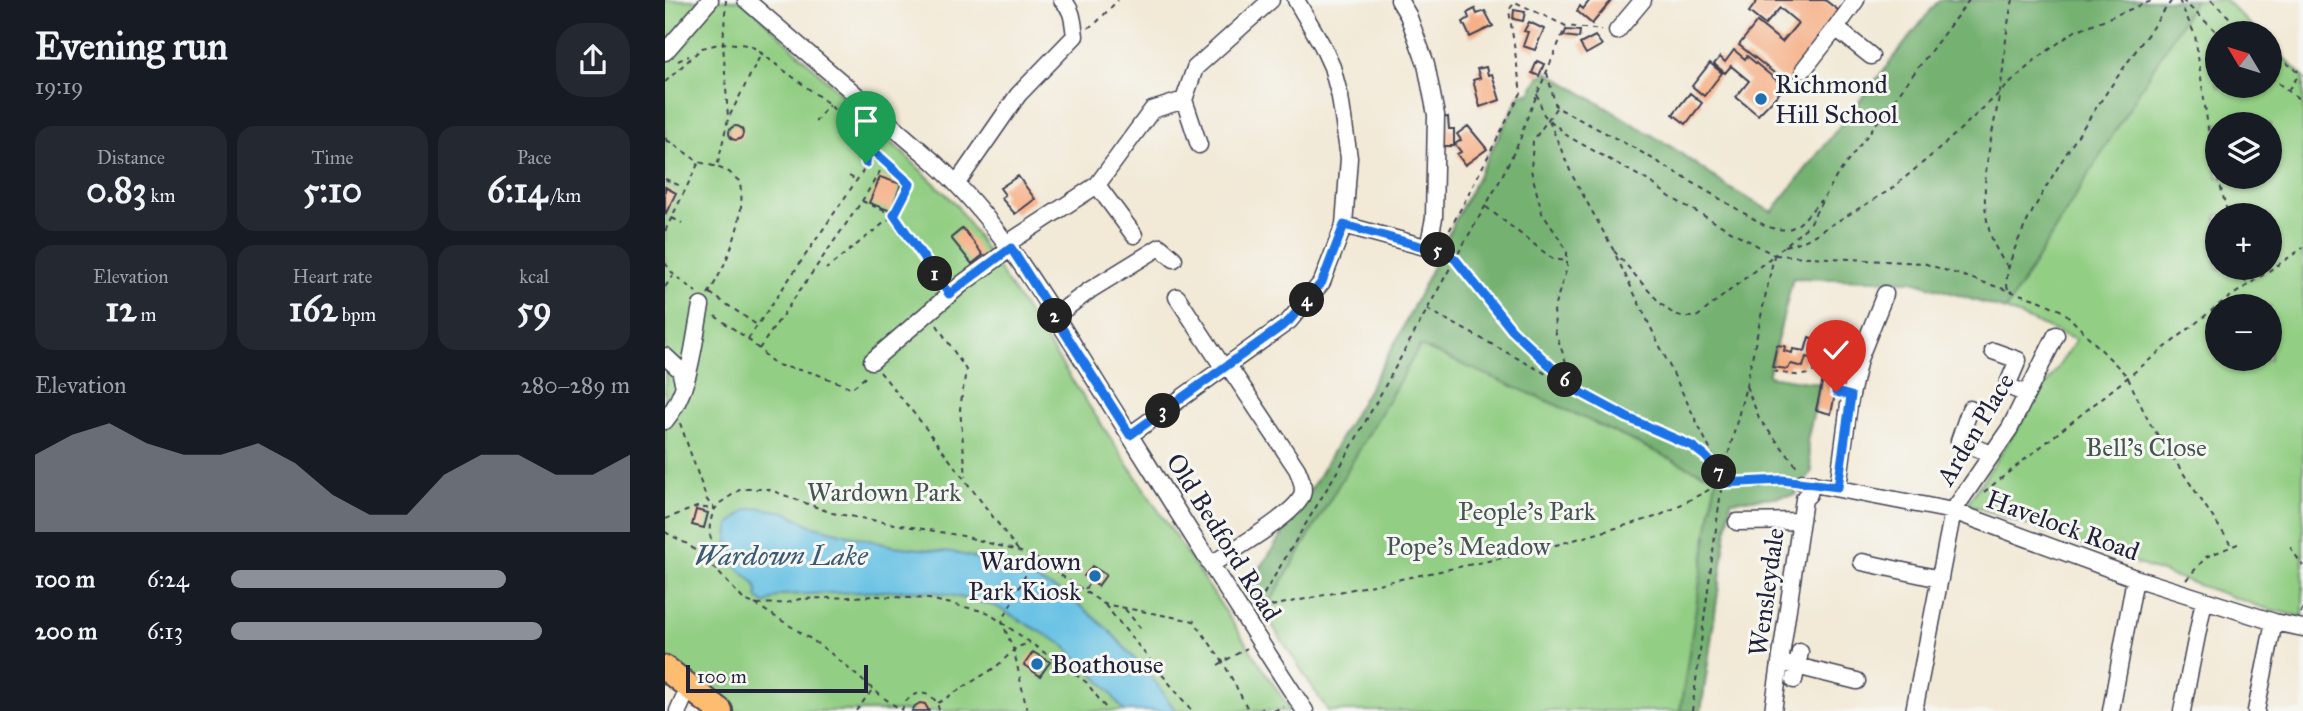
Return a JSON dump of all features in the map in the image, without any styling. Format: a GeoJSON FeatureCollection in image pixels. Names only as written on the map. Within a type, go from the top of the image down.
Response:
{"type":"FeatureCollection","features":[{"type":"Feature","properties":{"kind":"highway"},"geometry":{"type":"LineString","coordinates":[[665,668],[720,711]]}},
{"type":"Feature","properties":{"kind":"street"},"geometry":{"type":"LineString","coordinates":[[670,57],[710,0]]}},
{"type":"Feature","properties":{"kind":"street","name":"Old Bedford Road"},"geometry":{"type":"LineString","coordinates":[[746,0],[957,183],[993,222],[1305,711]]}},
{"type":"Feature","properties":{"kind":"street"},"geometry":{"type":"LineString","coordinates":[[957,183],[1018,95],[1075,36],[1073,17],[1062,0]]}},
{"type":"Feature","properties":{"kind":"street"},"geometry":{"type":"LineString","coordinates":[[1199,145],[1184,100],[1195,68],[1271,0]]}},
{"type":"Feature","properties":{"kind":"street"},"geometry":{"type":"LineString","coordinates":[[1130,435],[1289,321],[1322,282],[1344,225],[1349,158],[1340,97],[1332,66],[1296,0]]}},
{"type":"Feature","properties":{"kind":"street"},"geometry":{"type":"LineString","coordinates":[[1344,225],[1434,249],[1436,115],[1426,64],[1408,15],[1399,0]]}},
{"type":"Feature","properties":{"kind":"street"},"geometry":{"type":"LineString","coordinates":[[1617,31],[1643,0]]}},
{"type":"Feature","properties":{"kind":"street"},"geometry":{"type":"LineString","coordinates":[[1804,69],[1856,0]]}},
{"type":"Feature","properties":{"kind":"street"},"geometry":{"type":"LineString","coordinates":[[1836,28],[1871,56]]}},
{"type":"Feature","properties":{"kind":"street"},"geometry":{"type":"LineString","coordinates":[[875,366],[949,294],[1009,246],[1097,185],[1153,110],[1184,100]]}},
{"type":"Feature","properties":{"kind":"street"},"geometry":{"type":"LineString","coordinates":[[1097,185],[1134,235]]}},
{"type":"Feature","properties":{"kind":"street"},"geometry":{"type":"LineString","coordinates":[[1055,316],[1090,290],[1160,247],[1174,259]]}},
{"type":"Feature","properties":{"kind":"street"},"geometry":{"type":"LineString","coordinates":[[1838,487],[1844,394],[1852,357],[1885,294]]}},
{"type":"Feature","properties":{"kind":"street"},"geometry":{"type":"LineString","coordinates":[[1177,297],[1297,469],[1303,495],[1296,505],[1275,523],[1212,564]]}},
{"type":"Feature","properties":{"kind":"street"},"geometry":{"type":"LineString","coordinates":[[669,416],[684,386],[698,299]]}},
{"type":"Feature","properties":{"kind":"street","name":"Arden Place"},"geometry":{"type":"LineString","coordinates":[[1953,511],[2010,428],[2056,335]]}},
{"type":"Feature","properties":{"kind":"street"},"geometry":{"type":"LineString","coordinates":[[1993,351],[2018,360],[2007,386],[2027,394]]}},
{"type":"Feature","properties":{"kind":"street"},"geometry":{"type":"LineString","coordinates":[[665,356],[680,370],[684,386]]}},
{"type":"Feature","properties":{"kind":"street"},"geometry":{"type":"LineString","coordinates":[[1970,409],[1959,441],[1992,454]]}},
{"type":"Feature","properties":{"kind":"street","name":"Havelock Road"},"geometry":{"type":"LineString","coordinates":[[1807,482],[1953,511],[2135,578],[2274,622],[2303,628]]}},
{"type":"Feature","properties":{"kind":"street","name":"Wensleydale"},"geometry":{"type":"LineString","coordinates":[[1773,711],[1799,570],[1801,521],[1804,499],[1809,494],[1807,482]]}},
{"type":"Feature","properties":{"kind":"street"},"geometry":{"type":"LineString","coordinates":[[1914,711],[1953,511]]}},
{"type":"Feature","properties":{"kind":"street"},"geometry":{"type":"LineString","coordinates":[[1737,522],[1801,521]]}},
{"type":"Feature","properties":{"kind":"street"},"geometry":{"type":"LineString","coordinates":[[1862,562],[1940,579]]}},
{"type":"Feature","properties":{"kind":"street"},"geometry":{"type":"LineString","coordinates":[[2111,711],[2135,578]]}},
{"type":"Feature","properties":{"kind":"street"},"geometry":{"type":"LineString","coordinates":[[2182,711],[2204,600]]}},
{"type":"Feature","properties":{"kind":"street"},"geometry":{"type":"LineString","coordinates":[[2256,711],[2274,622]]}},
{"type":"Feature","properties":{"kind":"street"},"geometry":{"type":"LineString","coordinates":[[1780,662],[1857,681]]}},
{"type":"Feature","properties":{"kind":"street"},"geometry":{"type":"LineString","coordinates":[[678,711],[689,686]]}},
{"type":"Feature","properties":{"kind":"path"},"geometry":{"type":"LineString","coordinates":[[726,0],[723,43],[728,119]]}},
{"type":"Feature","properties":{"kind":"path"},"geometry":{"type":"LineString","coordinates":[[1075,36],[1097,22],[1118,0]]}},
{"type":"Feature","properties":{"kind":"path"},"geometry":{"type":"LineString","coordinates":[[1556,107],[1636,149],[1764,225],[1779,231],[1789,231],[1802,221],[1823,197],[1969,0]]}},
{"type":"Feature","properties":{"kind":"path"},"geometry":{"type":"LineString","coordinates":[[2008,267],[1999,257],[1990,236],[1986,208],[1987,159],[2000,93],[2013,0]]}},
{"type":"Feature","properties":{"kind":"path"},"geometry":{"type":"LineString","coordinates":[[1783,246],[1806,240],[1890,190],[2035,60],[2075,31],[2154,0]]}},
{"type":"Feature","properties":{"kind":"path"},"geometry":{"type":"LineString","coordinates":[[2008,290],[2005,282],[2008,267],[2030,215],[2099,104],[2172,0]]}},
{"type":"Feature","properties":{"kind":"path"},"geometry":{"type":"LineString","coordinates":[[2181,0],[2205,21]]}},
{"type":"Feature","properties":{"kind":"path"},"geometry":{"type":"LineString","coordinates":[[2181,0],[2195,35],[2206,112]]}},
{"type":"Feature","properties":{"kind":"path"},"geometry":{"type":"LineString","coordinates":[[2211,0],[2233,21]]}},
{"type":"Feature","properties":{"kind":"path"},"geometry":{"type":"LineString","coordinates":[[1576,390],[1512,330],[1455,259],[1434,249],[1521,93],[1509,10],[1515,2],[1566,26],[1617,31]]}},
{"type":"Feature","properties":{"kind":"path"},"geometry":{"type":"LineString","coordinates":[[1566,26],[1520,140],[1499,184],[1484,206],[1347,455],[1259,602],[1262,608],[1531,552],[1659,516],[1722,483],[1807,482]]}},
{"type":"Feature","properties":{"kind":"path"},"geometry":{"type":"LineString","coordinates":[[665,82],[702,48],[723,43],[750,45],[829,104],[867,145],[910,184],[894,215],[826,269]]}},
{"type":"Feature","properties":{"kind":"path"},"geometry":{"type":"LineString","coordinates":[[717,167],[728,119],[762,52]]}},
{"type":"Feature","properties":{"kind":"path"},"geometry":{"type":"LineString","coordinates":[[670,57],[693,54]]}},
{"type":"Feature","properties":{"kind":"path"},"geometry":{"type":"LineString","coordinates":[[2282,60],[2301,75],[2287,91]]}},
{"type":"Feature","properties":{"kind":"path"},"geometry":{"type":"LineString","coordinates":[[1547,72],[1556,107],[1533,141],[1531,170],[1542,213],[1567,250],[1568,261],[1554,308],[1555,331],[1576,390]]}},
{"type":"Feature","properties":{"kind":"path"},"geometry":{"type":"LineString","coordinates":[[2282,87],[2303,102]]}},
{"type":"Feature","properties":{"kind":"path"},"geometry":{"type":"LineString","coordinates":[[1537,93],[1539,105],[1549,121],[1572,175],[1614,251],[1723,475]]}},
{"type":"Feature","properties":{"kind":"path"},"geometry":{"type":"LineString","coordinates":[[815,122],[829,104]]}},
{"type":"Feature","properties":{"kind":"path"},"geometry":{"type":"LineString","coordinates":[[1549,121],[1569,137],[1652,183],[1671,198],[1774,255],[1923,262],[2042,301],[2064,312],[2127,376],[2149,422],[2232,546]]}},
{"type":"Feature","properties":{"kind":"path"},"geometry":{"type":"LineString","coordinates":[[665,145],[666,139],[698,162],[729,172],[739,181],[740,207],[735,234],[724,267],[709,292],[757,326]]}},
{"type":"Feature","properties":{"kind":"path"},"geometry":{"type":"LineString","coordinates":[[748,339],[857,181],[866,163],[867,145]]}},
{"type":"Feature","properties":{"kind":"path"},"geometry":{"type":"LineString","coordinates":[[759,350],[862,201],[884,160]]}},
{"type":"Feature","properties":{"kind":"path"},"geometry":{"type":"LineString","coordinates":[[665,231],[698,162]]}},
{"type":"Feature","properties":{"kind":"path"},"geometry":{"type":"LineString","coordinates":[[849,176],[857,181]]}},
{"type":"Feature","properties":{"kind":"path"},"geometry":{"type":"LineString","coordinates":[[665,179],[685,188]]}},
{"type":"Feature","properties":{"kind":"path"},"geometry":{"type":"LineString","coordinates":[[1614,251],[1667,309],[1679,316],[1698,316],[1808,226],[1823,197]]}},
{"type":"Feature","properties":{"kind":"path"},"geometry":{"type":"LineString","coordinates":[[862,201],[894,215],[949,294]]}},
{"type":"Feature","properties":{"kind":"path"},"geometry":{"type":"LineString","coordinates":[[1484,206],[1553,259],[1568,261]]}},
{"type":"Feature","properties":{"kind":"path"},"geometry":{"type":"LineString","coordinates":[[671,218],[682,223]]}},
{"type":"Feature","properties":{"kind":"path"},"geometry":{"type":"LineString","coordinates":[[883,224],[886,228]]}},
{"type":"Feature","properties":{"kind":"path"},"geometry":{"type":"LineString","coordinates":[[1983,493],[2127,376],[2247,285],[2303,248]]}},
{"type":"Feature","properties":{"kind":"path"},"geometry":{"type":"LineString","coordinates":[[1692,711],[1723,475],[1746,386],[1774,255]]}},
{"type":"Feature","properties":{"kind":"path"},"geometry":{"type":"LineString","coordinates":[[665,263],[698,299],[776,365],[814,373],[852,388],[875,366],[966,480],[1018,551]]}},
{"type":"Feature","properties":{"kind":"path"},"geometry":{"type":"LineString","coordinates":[[665,288],[674,275]]}},
{"type":"Feature","properties":{"kind":"path"},"geometry":{"type":"LineString","coordinates":[[2246,280],[2247,285]]}},
{"type":"Feature","properties":{"kind":"path"},"geometry":{"type":"LineString","coordinates":[[1427,309],[1628,418],[1692,446],[1723,475]]}},
{"type":"Feature","properties":{"kind":"path"},"geometry":{"type":"LineString","coordinates":[[929,312],[966,370],[960,410],[966,480]]}},
{"type":"Feature","properties":{"kind":"path"},"geometry":{"type":"LineString","coordinates":[[1773,371],[1804,376],[1815,373],[1824,363]]}},
{"type":"Feature","properties":{"kind":"path"},"geometry":{"type":"LineString","coordinates":[[1746,386],[1760,420],[1807,482]]}},
{"type":"Feature","properties":{"kind":"path"},"geometry":{"type":"LineString","coordinates":[[669,416],[678,417],[707,500],[715,509]]}},
{"type":"Feature","properties":{"kind":"path"},"geometry":{"type":"LineString","coordinates":[[719,573],[719,562],[708,534],[715,509],[741,489],[751,487],[768,489],[832,513],[963,536],[1018,551],[1034,557],[1104,604],[1192,711]]}},
{"type":"Feature","properties":{"kind":"path"},"geometry":{"type":"LineString","coordinates":[[665,519],[697,508],[715,509]]}},
{"type":"Feature","properties":{"kind":"path"},"geometry":{"type":"LineString","coordinates":[[665,532],[689,545],[743,599],[802,633],[902,710],[907,699],[917,693],[929,694],[938,703],[939,711]]}},
{"type":"Feature","properties":{"kind":"path"},"geometry":{"type":"LineString","coordinates":[[2177,592],[2201,561],[2213,553],[2240,543]]}},
{"type":"Feature","properties":{"kind":"path"},"geometry":{"type":"LineString","coordinates":[[2290,547],[2303,566]]}},
{"type":"Feature","properties":{"kind":"path"},"geometry":{"type":"LineString","coordinates":[[1027,711],[1014,651],[1002,622],[1034,557]]}},
{"type":"Feature","properties":{"kind":"path"},"geometry":{"type":"LineString","coordinates":[[1084,590],[1091,581]]}},
{"type":"Feature","properties":{"kind":"path"},"geometry":{"type":"LineString","coordinates":[[754,604],[786,603],[800,599],[929,598],[987,612],[1086,682],[1108,711]]}},
{"type":"Feature","properties":{"kind":"path"},"geometry":{"type":"LineString","coordinates":[[1104,604],[1194,621],[1223,662],[1249,711]]}},
{"type":"Feature","properties":{"kind":"path"},"geometry":{"type":"LineString","coordinates":[[1125,609],[1142,630]]}},
{"type":"Feature","properties":{"kind":"path"},"geometry":{"type":"LineString","coordinates":[[1218,665],[1260,640]]}},
{"type":"Feature","properties":{"kind":"path"},"geometry":{"type":"LineString","coordinates":[[938,703],[996,667],[1021,645],[1031,643]]}},
{"type":"Feature","properties":{"kind":"path"},"geometry":{"type":"LineString","coordinates":[[856,711],[873,689]]}},
{"type":"Feature","properties":{"kind":"path"},"geometry":{"type":"LineString","coordinates":[[1274,711],[1284,706],[1285,711]]}},
{"type":"Feature","properties":{"kind":"path"},"geometry":{"type":"LineString","coordinates":[[1259,711],[1265,708],[1266,711]]}},
{"type":"Feature","properties":{"kind":"green space","name":"Wardown Park"},"geometry":{"type":"Polygon","coordinates":[[[665,0],[743,0],[955,203],[1291,711],[735,711],[665,655],[665,0]]]}},
{"type":"Feature","properties":{"kind":"green space","name":"People's Park"},"geometry":{"type":"Polygon","coordinates":[[[1939,0],[2225,0],[2247,21],[2205,21],[2205,98],[2282,98],[2282,56],[2303,77],[2303,617],[2264,608],[1967,504],[2076,340],[2006,310],[1913,281],[1793,277],[1768,376],[1820,384],[1807,441],[1812,472],[1795,495],[1731,501],[1701,711],[1328,711],[1248,588],[1317,479],[1399,336],[1521,93],[1530,93],[1539,77],[1547,72],[1673,148],[1729,188],[1772,212],[1939,0]]]}},
{"type":"Feature","properties":{"kind":"green space"},"geometry":{"type":"Polygon","coordinates":[[[1939,0],[2195,0],[2006,310],[1913,281],[1793,278],[1768,376],[1820,384],[1807,441],[1812,472],[1795,495],[1731,501],[1701,711],[1680,711],[1716,477],[1690,468],[1556,405],[1420,346],[1268,606],[1248,588],[1317,479],[1399,336],[1521,93],[1530,93],[1539,77],[1547,72],[1673,148],[1729,188],[1772,212],[1939,0]]]}},
{"type":"Feature","properties":{"kind":"water","name":"Wardown Lake"},"geometry":{"type":"Polygon","coordinates":[[[760,508],[786,512],[810,525],[892,546],[952,552],[1012,567],[1057,590],[1111,632],[1156,683],[1176,711],[1124,711],[1105,686],[1062,644],[995,606],[942,593],[914,590],[781,595],[765,604],[757,597],[758,591],[754,582],[733,563],[728,545],[729,525],[746,510],[760,508]]]}},
{"type":"Feature","properties":{"kind":"building"},"geometry":{"type":"Polygon","coordinates":[[[1590,0],[1612,0],[1592,24],[1577,11],[1580,6],[1583,9],[1590,0]]]}},
{"type":"Feature","properties":{"kind":"building"},"geometry":{"type":"Polygon","coordinates":[[[1758,0],[1825,0],[1843,14],[1788,84],[1739,45],[1757,22],[1782,42],[1798,23],[1780,8],[1765,25],[1749,12],[1758,0]]]}},
{"type":"Feature","properties":{"kind":"building"},"geometry":{"type":"Polygon","coordinates":[[[1475,9],[1477,14],[1485,11],[1493,26],[1470,37],[1463,22],[1469,18],[1467,13],[1475,9]]]}},
{"type":"Feature","properties":{"kind":"building"},"geometry":{"type":"Polygon","coordinates":[[[1514,10],[1525,12],[1523,21],[1513,19],[1514,10]]]}},
{"type":"Feature","properties":{"kind":"building"},"geometry":{"type":"Polygon","coordinates":[[[1529,22],[1544,29],[1535,50],[1523,46],[1528,32],[1524,31],[1529,22]]]}},
{"type":"Feature","properties":{"kind":"building"},"geometry":{"type":"Polygon","coordinates":[[[1566,30],[1580,31],[1579,38],[1564,36],[1566,30]]]}},
{"type":"Feature","properties":{"kind":"building"},"geometry":{"type":"Polygon","coordinates":[[[1595,36],[1602,45],[1586,54],[1580,44],[1595,36]]]}},
{"type":"Feature","properties":{"kind":"building"},"geometry":{"type":"Polygon","coordinates":[[[1734,50],[1745,59],[1747,56],[1785,87],[1758,115],[1736,97],[1749,81],[1731,66],[1725,73],[1714,64],[1720,57],[1725,62],[1734,50]]]}},
{"type":"Feature","properties":{"kind":"building"},"geometry":{"type":"Polygon","coordinates":[[[1537,61],[1544,64],[1539,76],[1532,73],[1537,61]]]}},
{"type":"Feature","properties":{"kind":"building"},"geometry":{"type":"Polygon","coordinates":[[[1710,63],[1722,73],[1704,96],[1692,86],[1710,63]]]}},
{"type":"Feature","properties":{"kind":"building"},"geometry":{"type":"Polygon","coordinates":[[[1486,67],[1488,75],[1492,74],[1500,100],[1480,107],[1473,80],[1480,78],[1477,69],[1486,67]]]}},
{"type":"Feature","properties":{"kind":"building"},"geometry":{"type":"Polygon","coordinates":[[[1690,93],[1702,103],[1686,124],[1673,114],[1690,93]]]}},
{"type":"Feature","properties":{"kind":"building"},"geometry":{"type":"Polygon","coordinates":[[[1448,117],[1449,129],[1454,129],[1454,146],[1442,146],[1441,118],[1448,117]]]}},
{"type":"Feature","properties":{"kind":"building"},"geometry":{"type":"Polygon","coordinates":[[[733,126],[739,126],[743,133],[739,140],[733,140],[729,136],[729,130],[733,126]]]}},
{"type":"Feature","properties":{"kind":"building"},"geometry":{"type":"Polygon","coordinates":[[[1468,126],[1487,149],[1465,165],[1457,154],[1461,152],[1455,144],[1461,140],[1457,134],[1468,126]]]}},
{"type":"Feature","properties":{"kind":"building"},"geometry":{"type":"Polygon","coordinates":[[[1018,176],[1035,199],[1015,214],[1001,198],[1005,195],[1000,188],[1018,176]]]}},
{"type":"Feature","properties":{"kind":"building"},"geometry":{"type":"Polygon","coordinates":[[[880,177],[901,184],[891,211],[869,203],[880,177]]]}},
{"type":"Feature","properties":{"kind":"building"},"geometry":{"type":"Polygon","coordinates":[[[665,187],[676,193],[665,215],[665,187]]]}},
{"type":"Feature","properties":{"kind":"building"},"geometry":{"type":"Polygon","coordinates":[[[963,228],[983,255],[972,264],[951,238],[963,228]]]}},
{"type":"Feature","properties":{"kind":"building"},"geometry":{"type":"Polygon","coordinates":[[[1809,337],[1825,343],[1826,340],[1840,343],[1838,358],[1842,358],[1831,414],[1816,410],[1828,357],[1806,357],[1803,367],[1791,364],[1787,369],[1772,367],[1777,345],[1785,346],[1784,351],[1792,353],[1793,349],[1805,351],[1809,337]]]}},
{"type":"Feature","properties":{"kind":"building"},"geometry":{"type":"Polygon","coordinates":[[[696,510],[708,513],[704,528],[692,525],[696,510]]]}},
{"type":"Feature","properties":{"kind":"building","name":"Wardown Park Kiosk"},"geometry":{"type":"Polygon","coordinates":[[[1092,566],[1106,575],[1098,586],[1084,576],[1092,566]]]}},
{"type":"Feature","properties":{"kind":"building","name":"Boathouse"},"geometry":{"type":"Polygon","coordinates":[[[1033,652],[1050,662],[1040,676],[1024,665],[1033,652]]]}},
{"type":"Feature","properties":{"kind":"building"},"geometry":{"type":"Polygon","coordinates":[[[920,703],[925,704],[929,711],[912,711],[920,703]]]}},
{"type":"Feature","properties":{"kind":"place","name":"Richmond Hill School"},"geometry":{"type":"Point","coordinates":[1761,99]}},
{"type":"Feature","properties":{"kind":"place","name":"Wardown Park Kiosk"},"geometry":{"type":"Point","coordinates":[1095,576]}},
{"type":"Feature","properties":{"kind":"place","name":"Boathouse"},"geometry":{"type":"Point","coordinates":[1037,664]}},
{"type":"Feature","properties":{"kind":"route"},"geometry":{"type":"LineString","coordinates":[[866,163],[867,145],[910,184],[894,215],[949,294],[1011,248],[1130,435],[1289,321],[1322,282],[1344,225],[1440,251],[1455,259],[1512,330],[1576,390],[1628,418],[1692,446],[1723,475],[1722,483],[1782,480],[1838,487],[1851,396],[1836,392]]}},
{"type":"Feature","properties":{"kind":"park label","name":"Bell's Close"},"geometry":{"type":"Point","coordinates":[2146,447]}},
{"type":"Feature","properties":{"kind":"park label","name":"Pope's Meadow"},"geometry":{"type":"Point","coordinates":[1468,546]}}]}
